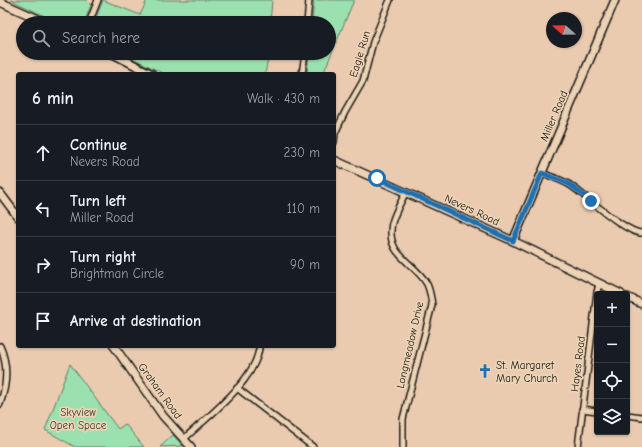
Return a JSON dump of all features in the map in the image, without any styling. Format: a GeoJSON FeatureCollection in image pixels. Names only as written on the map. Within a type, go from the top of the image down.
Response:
{"type":"FeatureCollection","features":[{"type":"Feature","properties":{"kind":"street"},"geometry":{"type":"LineString","coordinates":[[92,16],[98,0]]}},
{"type":"Feature","properties":{"kind":"street"},"geometry":{"type":"LineString","coordinates":[[308,16],[309,0]]}},
{"type":"Feature","properties":{"kind":"street","name":"Eagle Run"},"geometry":{"type":"LineString","coordinates":[[336,132],[345,112],[363,81],[373,42],[390,0]]}},
{"type":"Feature","properties":{"kind":"street","name":"Miller Road"},"geometry":{"type":"LineString","coordinates":[[513,241],[615,0]]}},
{"type":"Feature","properties":{"kind":"street"},"geometry":{"type":"LineString","coordinates":[[0,2],[31,16]]}},
{"type":"Feature","properties":{"kind":"street"},"geometry":{"type":"LineString","coordinates":[[125,60],[148,72]]}},
{"type":"Feature","properties":{"kind":"street"},"geometry":{"type":"LineString","coordinates":[[302,72],[304,60]]}},
{"type":"Feature","properties":{"kind":"street","name":"Nevers Road"},"geometry":{"type":"LineString","coordinates":[[336,161],[513,241],[614,291]]}},
{"type":"Feature","properties":{"kind":"street"},"geometry":{"type":"LineString","coordinates":[[542,173],[569,184],[619,223],[638,233],[642,233]]}},
{"type":"Feature","properties":{"kind":"street","name":"Longmeadow Drive"},"geometry":{"type":"LineString","coordinates":[[403,447],[403,419],[432,305],[430,290],[426,283],[398,254],[392,240],[392,225],[394,216],[406,192]]}},
{"type":"Feature","properties":{"kind":"street"},"geometry":{"type":"LineString","coordinates":[[0,193],[2,201],[16,215]]}},
{"type":"Feature","properties":{"kind":"street","name":"Hayes Road"},"geometry":{"type":"LineString","coordinates":[[578,447],[599,284]]}},
{"type":"Feature","properties":{"kind":"street"},"geometry":{"type":"LineString","coordinates":[[630,298],[642,304]]}},
{"type":"Feature","properties":{"kind":"street"},"geometry":{"type":"LineString","coordinates":[[0,346],[6,370],[4,393],[0,404]]}},
{"type":"Feature","properties":{"kind":"street","name":"Graham Road"},"geometry":{"type":"LineString","coordinates":[[115,348],[163,416],[191,447]]}},
{"type":"Feature","properties":{"kind":"street"},"geometry":{"type":"LineString","coordinates":[[184,439],[237,388],[257,360],[259,349]]}},
{"type":"Feature","properties":{"kind":"street"},"geometry":{"type":"LineString","coordinates":[[237,388],[313,447]]}},
{"type":"Feature","properties":{"kind":"street"},"geometry":{"type":"LineString","coordinates":[[582,409],[594,411]]}},
{"type":"Feature","properties":{"kind":"street"},"geometry":{"type":"LineString","coordinates":[[630,415],[642,417]]}},
{"type":"Feature","properties":{"kind":"green space"},"geometry":{"type":"Polygon","coordinates":[[[11,0],[86,0],[91,5],[87,16],[44,16],[11,0]]]}},
{"type":"Feature","properties":{"kind":"green space"},"geometry":{"type":"Polygon","coordinates":[[[103,0],[140,15],[147,0],[272,0],[271,16],[97,16],[103,0]]]}},
{"type":"Feature","properties":{"kind":"green space"},"geometry":{"type":"Polygon","coordinates":[[[314,0],[354,0],[336,43],[336,16],[313,16],[314,0]]]}},
{"type":"Feature","properties":{"kind":"green space"},"geometry":{"type":"Polygon","coordinates":[[[136,60],[268,60],[265,72],[161,72],[136,60]]]}},
{"type":"Feature","properties":{"kind":"green space"},"geometry":{"type":"Polygon","coordinates":[[[308,60],[329,60],[324,72],[307,72],[308,60]]]}},
{"type":"Feature","properties":{"kind":"green space","name":"Skyview Open Space"},"geometry":{"type":"Polygon","coordinates":[[[70,364],[118,429],[125,424],[144,447],[75,447],[45,430],[70,364]]]}},
{"type":"Feature","properties":{"kind":"green space"},"geometry":{"type":"Polygon","coordinates":[[[173,435],[183,446],[160,447],[173,435]]]}},
{"type":"Feature","properties":{"kind":"place","name":"St. Margaret Mary Church"},"geometry":{"type":"Point","coordinates":[485,371]}},
{"type":"Feature","properties":{"kind":"route"},"geometry":{"type":"LineString","coordinates":[[377,178],[513,241],[542,173],[569,184],[591,201]]}}]}
